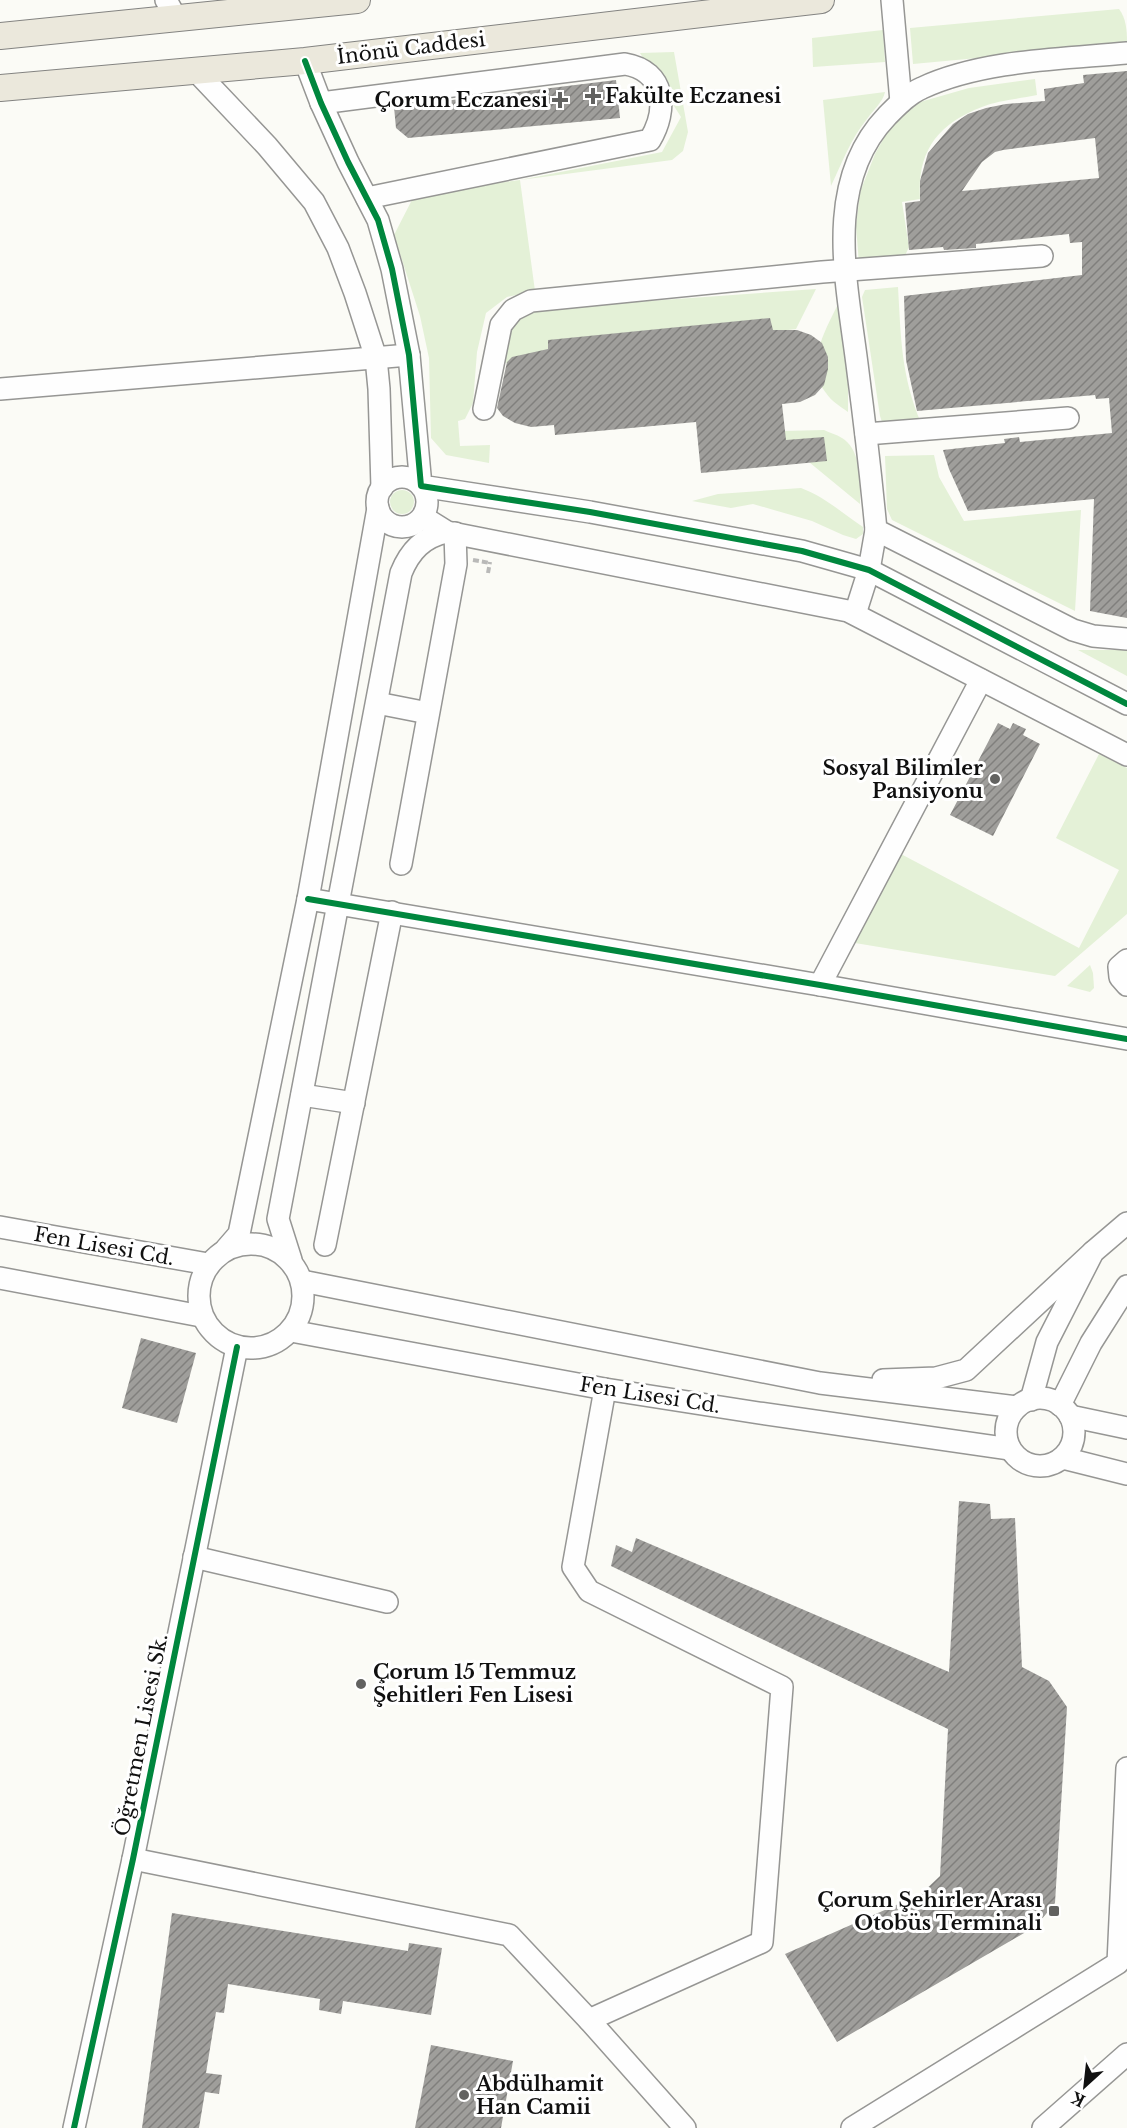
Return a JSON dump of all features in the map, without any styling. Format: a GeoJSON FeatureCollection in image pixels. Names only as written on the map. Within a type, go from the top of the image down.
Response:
{"type":"FeatureCollection","features":[{"type":"Feature","properties":{"kind":"main road"},"geometry":{"type":"LineString","coordinates":[[0,36],[171,9],[357,0]]}},
{"type":"Feature","properties":{"kind":"main road","name":"İnönü Caddesi"},"geometry":{"type":"LineString","coordinates":[[0,88],[305,61],[821,0]]}},
{"type":"Feature","properties":{"kind":"street"},"geometry":{"type":"LineString","coordinates":[[892,0],[901,102]]}},
{"type":"Feature","properties":{"kind":"street"},"geometry":{"type":"LineString","coordinates":[[855,614],[869,570],[876,530],[846,270],[843,221],[852,173],[863,149],[878,126],[901,102],[921,88],[989,68],[1127,53]]}},
{"type":"Feature","properties":{"kind":"street"},"geometry":{"type":"LineString","coordinates":[[305,61],[321,103],[378,220],[392,269],[409,355],[421,486],[427,501],[418,520],[412,551],[401,573],[278,1219],[291,1260],[302,1281],[303,1308],[291,1331],[274,1344],[253,1349],[237,1347],[213,1334],[201,1316],[198,1289],[208,1264],[239,1234],[308,899],[380,498],[391,480],[407,478],[421,486],[590,512],[802,551],[869,570],[1127,704]]}},
{"type":"Feature","properties":{"kind":"street"},"geometry":{"type":"LineString","coordinates":[[321,103],[625,64],[646,72],[660,93],[659,123],[650,140],[367,198]]}},
{"type":"Feature","properties":{"kind":"street"},"geometry":{"type":"LineString","coordinates":[[196,71],[267,146],[314,202],[338,248],[376,358],[379,389],[381,515],[393,526],[402,527],[418,520],[451,532],[855,614],[1127,755]]}},
{"type":"Feature","properties":{"kind":"street"},"geometry":{"type":"LineString","coordinates":[[484,409],[501,325],[513,310],[531,301],[846,270],[1042,256]]}},
{"type":"Feature","properties":{"kind":"street"},"geometry":{"type":"LineString","coordinates":[[0,389],[409,355]]}},
{"type":"Feature","properties":{"kind":"street"},"geometry":{"type":"LineString","coordinates":[[866,434],[1068,418]]}},
{"type":"Feature","properties":{"kind":"street"},"geometry":{"type":"LineString","coordinates":[[876,530],[1073,630],[1093,636],[1127,639]]}},
{"type":"Feature","properties":{"kind":"street"},"geometry":{"type":"LineString","coordinates":[[412,551],[421,542],[435,534],[451,532]]}},
{"type":"Feature","properties":{"kind":"street"},"geometry":{"type":"LineString","coordinates":[[401,864],[456,564],[451,532]]}},
{"type":"Feature","properties":{"kind":"street"},"geometry":{"type":"LineString","coordinates":[[820,985],[981,680]]}},
{"type":"Feature","properties":{"kind":"street"},"geometry":{"type":"LineString","coordinates":[[377,703],[428,713]]}},
{"type":"Feature","properties":{"kind":"street"},"geometry":{"type":"LineString","coordinates":[[308,899],[1127,1039]]}},
{"type":"Feature","properties":{"kind":"street"},"geometry":{"type":"LineString","coordinates":[[325,1245],[392,912]]}},
{"type":"Feature","properties":{"kind":"street"},"geometry":{"type":"LineString","coordinates":[[1127,960],[1119,967],[1120,977],[1127,985]]}},
{"type":"Feature","properties":{"kind":"street"},"geometry":{"type":"LineString","coordinates":[[302,1095],[354,1103]]}},
{"type":"Feature","properties":{"kind":"street"},"geometry":{"type":"LineString","coordinates":[[820,1383],[936,1378],[966,1370],[1127,1223]]}},
{"type":"Feature","properties":{"kind":"street","name":"Fen Lisesi Cd."},"geometry":{"type":"LineString","coordinates":[[0,1227],[208,1264]]}},
{"type":"Feature","properties":{"kind":"street"},"geometry":{"type":"LineString","coordinates":[[226,1249],[248,1243],[272,1247],[291,1260]]}},
{"type":"Feature","properties":{"kind":"street"},"geometry":{"type":"LineString","coordinates":[[1065,1411],[1074,1427],[1074,1438],[1063,1458],[1054,1464],[1034,1466],[1025,1463],[1010,1449],[1006,1438],[1006,1426],[1010,1416],[1024,1403],[1047,1342],[1093,1252]]}},
{"type":"Feature","properties":{"kind":"street"},"geometry":{"type":"LineString","coordinates":[[0,1278],[201,1316]]}},
{"type":"Feature","properties":{"kind":"street"},"geometry":{"type":"LineString","coordinates":[[302,1281],[820,1383],[1024,1403],[1041,1398],[1065,1411],[1127,1428]]}},
{"type":"Feature","properties":{"kind":"street"},"geometry":{"type":"LineString","coordinates":[[1065,1411],[1091,1343],[1127,1286]]}},
{"type":"Feature","properties":{"kind":"street","name":"Fen Lisesi Cd."},"geometry":{"type":"LineString","coordinates":[[291,1331],[605,1389],[1010,1449]]}},
{"type":"Feature","properties":{"kind":"street","name":"Öğretmen Lisesi Sk."},"geometry":{"type":"LineString","coordinates":[[74,2128],[133,1859],[237,1347]]}},
{"type":"Feature","properties":{"kind":"street"},"geometry":{"type":"LineString","coordinates":[[589,2020],[762,1942],[782,1687],[589,1591],[573,1566],[605,1389]]}},
{"type":"Feature","properties":{"kind":"street"},"geometry":{"type":"LineString","coordinates":[[1063,1458],[1127,1474]]}},
{"type":"Feature","properties":{"kind":"street"},"geometry":{"type":"LineString","coordinates":[[194,1557],[387,1602]]}},
{"type":"Feature","properties":{"kind":"street"},"geometry":{"type":"LineString","coordinates":[[852,2128],[1118,1963],[1127,1768]]}},
{"type":"Feature","properties":{"kind":"street"},"geometry":{"type":"LineString","coordinates":[[133,1859],[509,1935],[589,2020],[685,2128]]}},
{"type":"Feature","properties":{"kind":"street"},"geometry":{"type":"LineString","coordinates":[[1042,2128],[1127,2054]]}},
{"type":"Feature","properties":{"kind":"green space"},"geometry":{"type":"Polygon","coordinates":[[[1119,9],[1125,20],[1127,38],[1127,42],[1120,45],[913,64],[910,28],[1119,9]]]}},
{"type":"Feature","properties":{"kind":"green space"},"geometry":{"type":"Polygon","coordinates":[[[883,30],[885,62],[813,67],[812,38],[883,30]]]}},
{"type":"Feature","properties":{"kind":"green space"},"geometry":{"type":"Polygon","coordinates":[[[674,52],[688,132],[683,151],[672,160],[520,180],[662,152],[681,117],[640,53],[674,52]]]}},
{"type":"Feature","properties":{"kind":"green space"},"geometry":{"type":"Polygon","coordinates":[[[1035,79],[1037,95],[982,107],[966,114],[942,131],[926,154],[920,182],[920,199],[902,202],[909,247],[902,262],[859,264],[856,226],[860,192],[875,154],[890,127],[920,102],[969,88],[1035,79]]]}},
{"type":"Feature","properties":{"kind":"green space"},"geometry":{"type":"Polygon","coordinates":[[[885,92],[880,103],[856,134],[831,186],[823,100],[885,92]]]}},
{"type":"Feature","properties":{"kind":"green space"},"geometry":{"type":"Polygon","coordinates":[[[520,180],[535,291],[507,297],[486,313],[477,352],[473,403],[465,419],[458,421],[460,446],[490,445],[489,463],[446,455],[431,438],[429,358],[420,316],[394,235],[415,194],[520,180]]]}},
{"type":"Feature","properties":{"kind":"green space"},"geometry":{"type":"Polygon","coordinates":[[[898,287],[901,340],[906,372],[909,389],[921,423],[882,422],[880,416],[862,297],[865,290],[898,287]]]}},
{"type":"Feature","properties":{"kind":"green space"},"geometry":{"type":"Polygon","coordinates":[[[816,289],[796,329],[515,365],[502,362],[500,330],[523,310],[816,289]]]}},
{"type":"Feature","properties":{"kind":"green space"},"geometry":{"type":"Polygon","coordinates":[[[838,304],[848,385],[848,412],[828,396],[820,383],[817,372],[819,348],[838,304]]]}},
{"type":"Feature","properties":{"kind":"green space"},"geometry":{"type":"Polygon","coordinates":[[[824,430],[838,435],[849,443],[853,450],[858,468],[860,504],[798,453],[707,433],[824,430]]]}},
{"type":"Feature","properties":{"kind":"green space"},"geometry":{"type":"Polygon","coordinates":[[[934,455],[939,477],[964,521],[1081,510],[1075,611],[892,520],[887,509],[885,456],[934,455]]]}},
{"type":"Feature","properties":{"kind":"green space"},"geometry":{"type":"Polygon","coordinates":[[[801,488],[826,501],[863,527],[863,534],[856,539],[812,521],[753,504],[731,508],[692,501],[718,494],[801,488]]]}},
{"type":"Feature","properties":{"kind":"green space"},"geometry":{"type":"Polygon","coordinates":[[[397,490],[407,490],[414,497],[414,507],[407,514],[397,514],[390,507],[390,497],[397,490]]]}},
{"type":"Feature","properties":{"kind":"green space"},"geometry":{"type":"Polygon","coordinates":[[[1078,650],[1127,650],[1127,676],[1078,650]]]}},
{"type":"Feature","properties":{"kind":"green space"},"geometry":{"type":"Polygon","coordinates":[[[1099,754],[1127,768],[1127,914],[1055,976],[855,943],[899,853],[1079,948],[1119,870],[1056,838],[1099,754]]]}},
{"type":"Feature","properties":{"kind":"green space"},"geometry":{"type":"Polygon","coordinates":[[[1090,965],[1094,988],[1090,992],[1067,986],[1090,965]]]}},
{"type":"Feature","properties":{"kind":"building"},"geometry":{"type":"Polygon","coordinates":[[[1127,71],[1127,618],[1090,611],[1094,499],[968,511],[943,450],[1005,443],[1004,439],[1019,437],[1020,442],[1112,433],[1109,398],[1096,399],[1095,395],[917,411],[906,360],[904,296],[1082,275],[1082,242],[1070,243],[1069,234],[976,244],[976,248],[944,250],[943,247],[909,250],[905,203],[920,201],[920,181],[928,153],[953,124],[968,114],[986,108],[1045,101],[1044,89],[1084,83],[1083,75],[1127,71]],[[1095,138],[995,152],[982,162],[962,191],[1099,178],[1095,138]]]}},
{"type":"Feature","properties":{"kind":"building"},"geometry":{"type":"Polygon","coordinates":[[[616,80],[620,118],[408,138],[396,128],[394,107],[616,80]]]}},
{"type":"Feature","properties":{"kind":"building"},"geometry":{"type":"Polygon","coordinates":[[[770,318],[773,330],[797,330],[811,335],[822,343],[828,357],[824,385],[815,395],[800,402],[782,404],[786,440],[824,437],[827,461],[701,473],[696,422],[555,435],[554,425],[531,427],[515,423],[503,416],[497,408],[507,362],[512,357],[548,349],[548,340],[770,318]]]}},
{"type":"Feature","properties":{"kind":"building","name":"Sosyal Bilimler Pansiyonu"},"geometry":{"type":"Polygon","coordinates":[[[998,723],[1010,729],[1013,723],[1026,729],[1023,735],[1040,744],[993,836],[950,815],[998,723]]]}},
{"type":"Feature","properties":{"kind":"building"},"geometry":{"type":"Polygon","coordinates":[[[141,1338],[196,1353],[177,1423],[122,1408],[141,1338]]]}},
{"type":"Feature","properties":{"kind":"building"},"geometry":{"type":"Polygon","coordinates":[[[959,1501],[990,1504],[991,1519],[1015,1518],[1022,1667],[1049,1681],[1067,1707],[1055,1903],[1036,1926],[837,2042],[785,1954],[921,1894],[940,1876],[948,1729],[611,1566],[616,1545],[632,1552],[636,1538],[949,1672],[959,1501]]]}},
{"type":"Feature","properties":{"kind":"building"},"geometry":{"type":"Polygon","coordinates":[[[172,1913],[408,1951],[409,1943],[442,1948],[431,2015],[343,2001],[341,2014],[319,2010],[320,1999],[228,1984],[224,2013],[216,2012],[206,2073],[222,2075],[219,2094],[205,2092],[199,2128],[142,2128],[172,1913]]]}},
{"type":"Feature","properties":{"kind":"building","name":"Abdülhamit Han Camii"},"geometry":{"type":"Polygon","coordinates":[[[431,2045],[513,2061],[501,2128],[415,2128],[431,2045]]]}},
{"type":"Feature","properties":{"kind":"cycle path"},"geometry":{"type":"LineString","coordinates":[[305,61],[348,162],[378,220],[392,269],[409,355],[421,486],[590,512],[802,551],[869,570],[1127,704]]}},
{"type":"Feature","properties":{"kind":"cycle path"},"geometry":{"type":"LineString","coordinates":[[308,899],[1127,1039]]}},
{"type":"Feature","properties":{"kind":"cycle path"},"geometry":{"type":"LineString","coordinates":[[74,2128],[133,1859],[237,1347]]}},
{"type":"Feature","properties":{"kind":"place","name":"Fakülte Eczanesi"},"geometry":{"type":"Point","coordinates":[593,96]}},
{"type":"Feature","properties":{"kind":"place","name":"Çorum Eczanesi"},"geometry":{"type":"Point","coordinates":[560,100]}},
{"type":"Feature","properties":{"kind":"place","name":"Sosyal Bilimler Pansiyonu"},"geometry":{"type":"Point","coordinates":[995,779]}},
{"type":"Feature","properties":{"kind":"place","name":"Çorum 15 Temmuz Şehitleri Fen Lisesi"},"geometry":{"type":"Point","coordinates":[361,1684]}},
{"type":"Feature","properties":{"kind":"place","name":"Çorum Şehirler Arası Otobüs Terminali"},"geometry":{"type":"Point","coordinates":[1054,1911]}},
{"type":"Feature","properties":{"kind":"place","name":"Abdülhamit Han Camii"},"geometry":{"type":"Point","coordinates":[464,2095]}}]}
